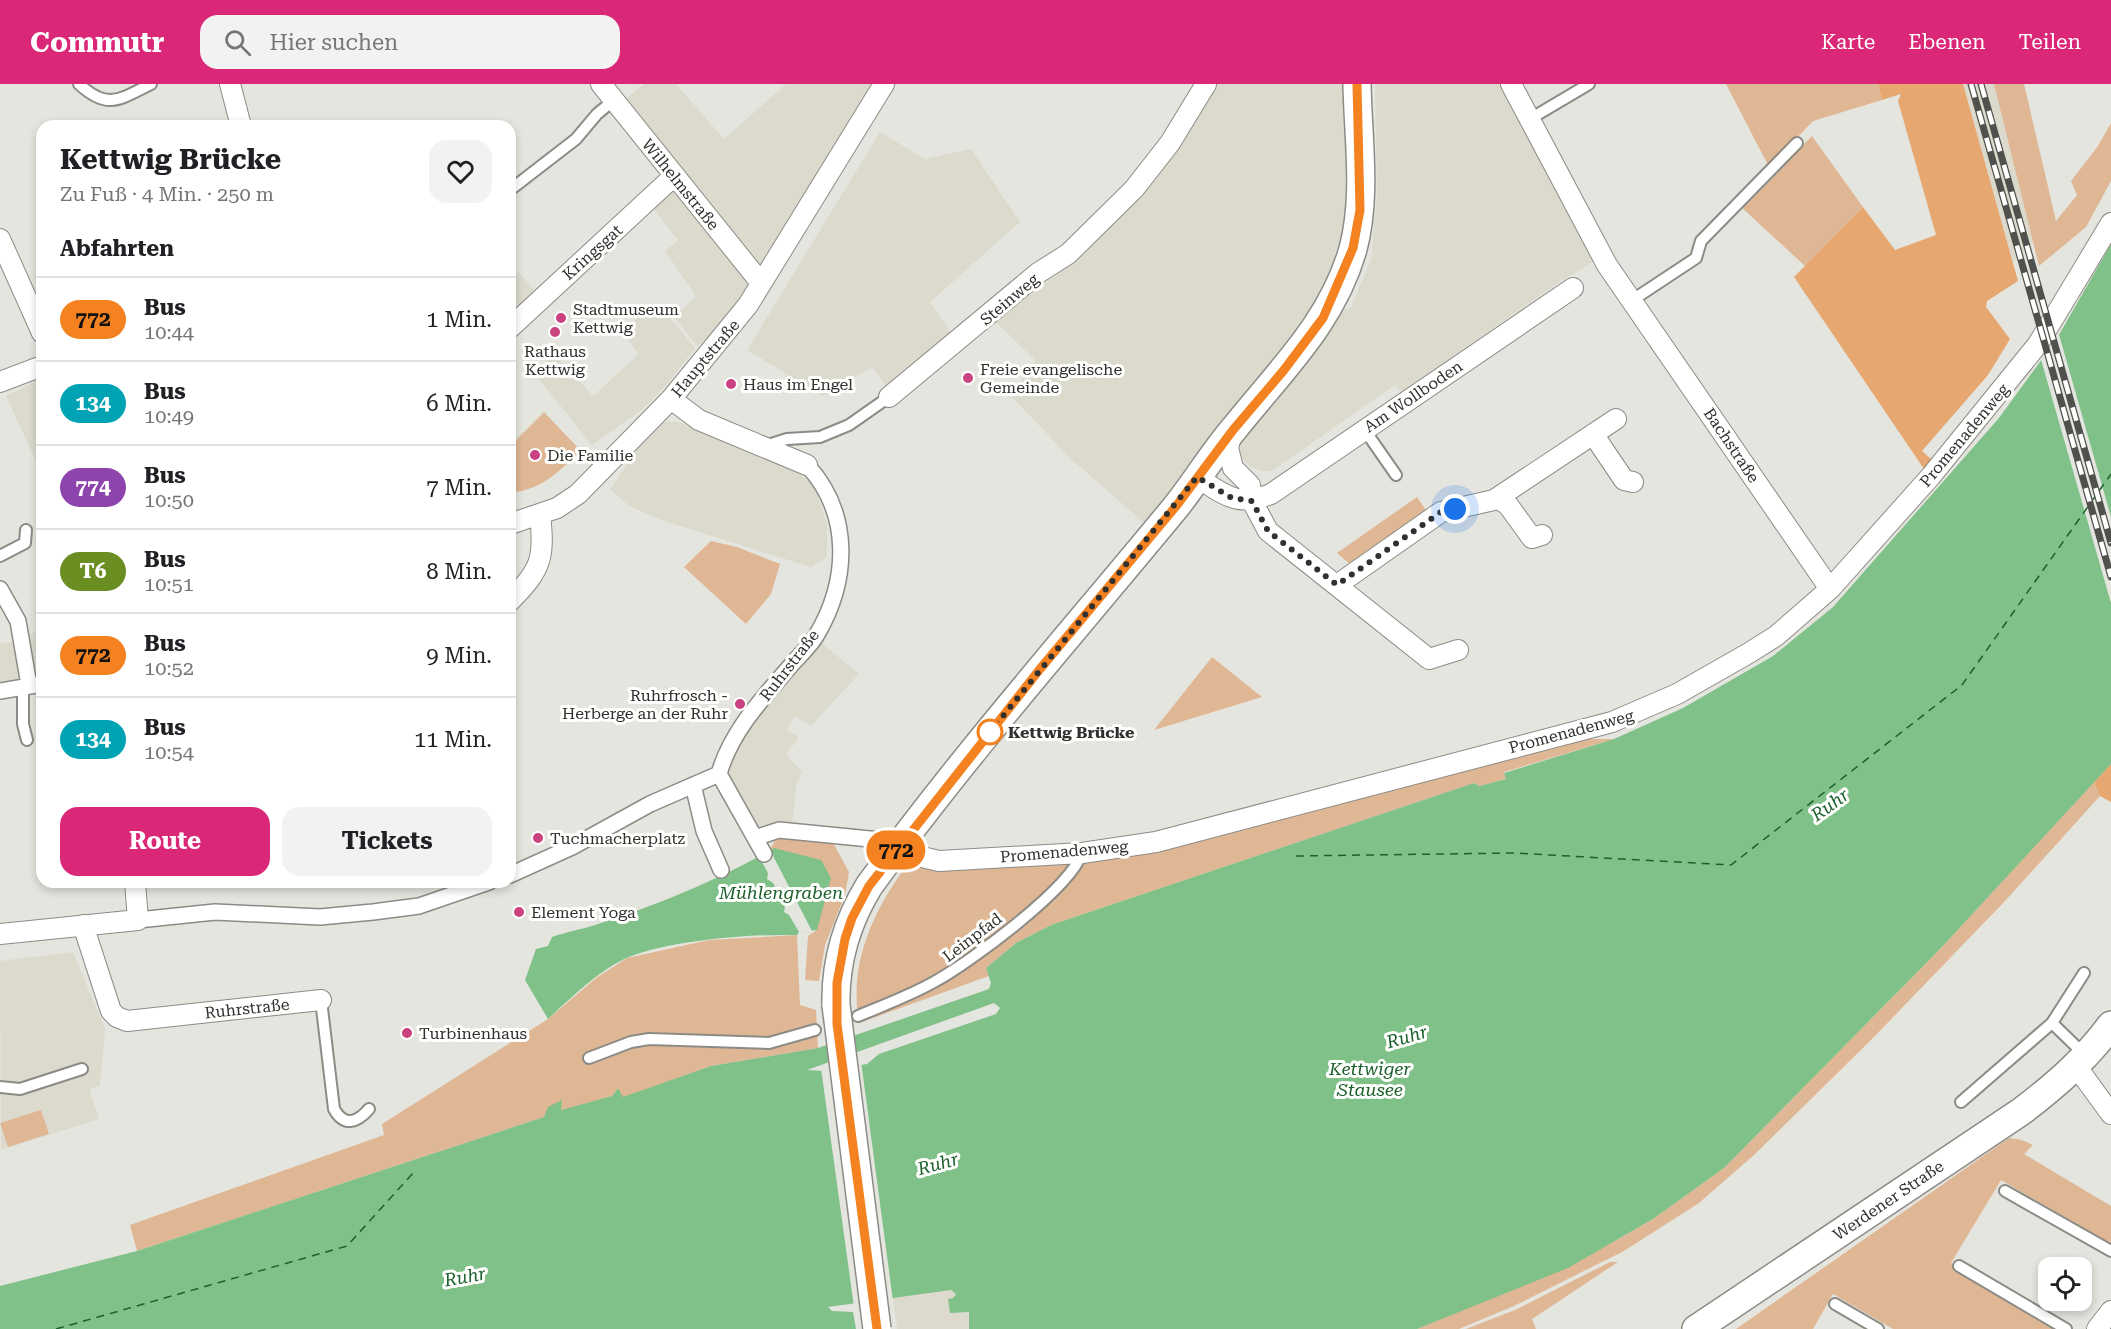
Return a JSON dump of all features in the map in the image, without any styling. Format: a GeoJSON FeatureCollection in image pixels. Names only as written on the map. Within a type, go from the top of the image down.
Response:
{"type":"FeatureCollection","features":[{"type":"Feature","properties":{"kind":"main road"},"geometry":{"type":"LineString","coordinates":[[877,1329],[847,1010],[840,962],[852,918],[891,842],[1034,677],[1177,505],[1233,430],[1307,342],[1323,318],[1353,248],[1360,210],[1357,84]]}},
{"type":"Feature","properties":{"kind":"main road","name":"Werdener Straße"},"geometry":{"type":"LineString","coordinates":[[1696,1329],[2005,1123],[2052,1088],[2081,1061],[2111,1025]]}},
{"type":"Feature","properties":{"kind":"street"},"geometry":{"type":"LineString","coordinates":[[230,84],[239,120]]}},
{"type":"Feature","properties":{"kind":"street","name":"Wilhelmstraße"},"geometry":{"type":"LineString","coordinates":[[601,84],[761,283]]}},
{"type":"Feature","properties":{"kind":"street","name":"Hauptstraße"},"geometry":{"type":"LineString","coordinates":[[516,594],[538,566],[543,548],[522,519],[578,494],[671,399],[705,355],[730,330],[884,84]]}},
{"type":"Feature","properties":{"kind":"street","name":"Steinweg"},"geometry":{"type":"LineString","coordinates":[[889,397],[1038,273],[1076,246],[1134,189],[1170,142],[1206,84]]}},
{"type":"Feature","properties":{"kind":"street","name":"Bachstraße"},"geometry":{"type":"LineString","coordinates":[[1512,84],[1607,265],[1830,589]]}},
{"type":"Feature","properties":{"kind":"street","name":"Kringsgat"},"geometry":{"type":"LineString","coordinates":[[516,322],[674,176]]}},
{"type":"Feature","properties":{"kind":"street","name":"Promenadenweg"},"geometry":{"type":"LineString","coordinates":[[891,842],[922,857],[939,861],[1082,853],[1156,842],[1629,717],[1686,690],[1776,636],[1830,589],[1935,472],[2038,344],[2111,223]]}},
{"type":"Feature","properties":{"kind":"street"},"geometry":{"type":"LineString","coordinates":[[0,239],[36,320]]}},
{"type":"Feature","properties":{"kind":"street","name":"Am Wollboden"},"geometry":{"type":"LineString","coordinates":[[1252,501],[1271,494],[1573,288]]}},
{"type":"Feature","properties":{"kind":"street"},"geometry":{"type":"LineString","coordinates":[[0,382],[36,368]]}},
{"type":"Feature","properties":{"kind":"street","name":"Ruhrstraße"},"geometry":{"type":"LineString","coordinates":[[671,399],[699,420],[807,465],[832,499],[840,525],[841,562],[832,599],[816,636],[756,706],[726,749],[719,774]]}},
{"type":"Feature","properties":{"kind":"street"},"geometry":{"type":"LineString","coordinates":[[1337,585],[1441,512],[1497,498],[1616,418]]}},
{"type":"Feature","properties":{"kind":"street"},"geometry":{"type":"LineString","coordinates":[[1233,430],[1228,448],[1233,468],[1250,485],[1252,501],[1268,531],[1428,659],[1458,650]]}},
{"type":"Feature","properties":{"kind":"street"},"geometry":{"type":"LineString","coordinates":[[1593,434],[1624,480],[1633,482]]}},
{"type":"Feature","properties":{"kind":"street"},"geometry":{"type":"LineString","coordinates":[[1197,477],[1232,498],[1252,501]]}},
{"type":"Feature","properties":{"kind":"street"},"geometry":{"type":"LineString","coordinates":[[1497,498],[1508,505],[1532,538],[1542,535]]}},
{"type":"Feature","properties":{"kind":"street"},"geometry":{"type":"LineString","coordinates":[[0,589],[18,621],[32,684],[0,692]]}},
{"type":"Feature","properties":{"kind":"street"},"geometry":{"type":"LineString","coordinates":[[516,872],[572,847],[650,804],[719,774],[764,854]]}},
{"type":"Feature","properties":{"kind":"street"},"geometry":{"type":"LineString","coordinates":[[693,785],[704,831],[721,870]]}},
{"type":"Feature","properties":{"kind":"street"},"geometry":{"type":"LineString","coordinates":[[755,838],[779,830],[891,842]]}},
{"type":"Feature","properties":{"kind":"street"},"geometry":{"type":"LineString","coordinates":[[135,888],[138,920]]}},
{"type":"Feature","properties":{"kind":"street"},"geometry":{"type":"LineString","coordinates":[[0,934],[215,912],[320,917],[373,912],[419,906],[472,888]]}},
{"type":"Feature","properties":{"kind":"street","name":"Ruhrstraße"},"geometry":{"type":"LineString","coordinates":[[83,925],[111,1011],[117,1017],[127,1021],[321,1000]]}},
{"type":"Feature","properties":{"kind":"street"},"geometry":{"type":"LineString","coordinates":[[2081,1061],[2111,1114]]}},
{"type":"Feature","properties":{"kind":"street"},"geometry":{"type":"LineString","coordinates":[[2097,1329],[2111,1311]]}},
{"type":"Feature","properties":{"kind":"lane"},"geometry":{"type":"LineString","coordinates":[[79,84],[94,97],[117,101],[151,84]]}},
{"type":"Feature","properties":{"kind":"lane"},"geometry":{"type":"LineString","coordinates":[[1530,119],[1589,84]]}},
{"type":"Feature","properties":{"kind":"lane"},"geometry":{"type":"LineString","coordinates":[[516,185],[576,140],[597,114],[614,100]]}},
{"type":"Feature","properties":{"kind":"lane"},"geometry":{"type":"LineString","coordinates":[[1631,301],[1696,258],[1701,241],[1797,143]]}},
{"type":"Feature","properties":{"kind":"lane","name":"Steinweg"},"geometry":{"type":"LineString","coordinates":[[762,447],[787,439],[820,437],[849,425],[889,397]]}},
{"type":"Feature","properties":{"kind":"lane"},"geometry":{"type":"LineString","coordinates":[[1365,429],[1396,475]]}},
{"type":"Feature","properties":{"kind":"lane"},"geometry":{"type":"LineString","coordinates":[[0,556],[25,543],[26,530]]}},
{"type":"Feature","properties":{"kind":"lane"},"geometry":{"type":"LineString","coordinates":[[27,740],[23,724],[32,684]]}},
{"type":"Feature","properties":{"kind":"lane","name":"Leinpfad"},"geometry":{"type":"LineString","coordinates":[[847,1010],[911,994],[972,957],[1060,886],[1078,864],[1082,853]]}},
{"type":"Feature","properties":{"kind":"lane"},"geometry":{"type":"LineString","coordinates":[[1961,1102],[2052,1023],[2084,973]]}},
{"type":"Feature","properties":{"kind":"lane","name":"Ruhrstraße"},"geometry":{"type":"LineString","coordinates":[[321,1000],[334,1109],[343,1120],[351,1122],[361,1118],[369,1109]]}},
{"type":"Feature","properties":{"kind":"lane"},"geometry":{"type":"LineString","coordinates":[[2052,1023],[2081,1061]]}},
{"type":"Feature","properties":{"kind":"lane"},"geometry":{"type":"LineString","coordinates":[[589,1058],[631,1042],[649,1040],[769,1043],[816,1030]]}},
{"type":"Feature","properties":{"kind":"lane"},"geometry":{"type":"LineString","coordinates":[[0,1087],[20,1089],[82,1069]]}},
{"type":"Feature","properties":{"kind":"lane"},"geometry":{"type":"LineString","coordinates":[[2004,1191],[2111,1251]]}},
{"type":"Feature","properties":{"kind":"lane"},"geometry":{"type":"LineString","coordinates":[[1959,1266],[2066,1329]]}},
{"type":"Feature","properties":{"kind":"lane"},"geometry":{"type":"LineString","coordinates":[[1835,1304],[1878,1329]]}},
{"type":"Feature","properties":{"kind":"shaded area"},"geometry":{"type":"Polygon","coordinates":[[[644,84],[676,84],[724,139],[786,84],[874,84],[761,269],[624,101],[644,84]]]}},
{"type":"Feature","properties":{"kind":"shaded area"},"geometry":{"type":"Polygon","coordinates":[[[1217,84],[1345,84],[1345,222],[1323,296],[1149,527],[1072,460],[1010,395],[1036,361],[994,320],[1071,264],[1146,187],[1207,104],[1217,84]]]}},
{"type":"Feature","properties":{"kind":"shaded area"},"geometry":{"type":"Polygon","coordinates":[[[1375,84],[1500,84],[1593,262],[1555,285],[1401,392],[1395,385],[1272,471],[1261,471],[1251,467],[1230,448],[1325,318],[1351,307],[1371,260],[1377,196],[1375,84]]]}},
{"type":"Feature","properties":{"kind":"shaded area"},"geometry":{"type":"Polygon","coordinates":[[[1726,84],[1878,84],[1882,100],[1813,121],[1769,167],[1726,84]]]}},
{"type":"Feature","properties":{"kind":"shaded area"},"geometry":{"type":"Polygon","coordinates":[[[1878,84],[1963,84],[2018,281],[1987,301],[1986,307],[2010,339],[1988,375],[1922,451],[1932,460],[1924,469],[1794,277],[1863,207],[1895,250],[1936,235],[1898,101],[1901,94],[1882,100],[1878,84]]]}},
{"type":"Feature","properties":{"kind":"shaded area"},"geometry":{"type":"Polygon","coordinates":[[[1963,84],[2024,84],[2055,221],[2013,263],[1963,84]]]}},
{"type":"Feature","properties":{"kind":"shaded area"},"geometry":{"type":"Polygon","coordinates":[[[1994,84],[2024,84],[2056,221],[2077,195],[2071,181],[2098,146],[2111,123],[2111,181],[2086,227],[2039,266],[1994,84]]]}},
{"type":"Feature","properties":{"kind":"shaded area"},"geometry":{"type":"Polygon","coordinates":[[[880,132],[925,159],[971,149],[1020,222],[930,302],[954,337],[889,390],[872,367],[823,396],[747,350],[880,132]]]}},
{"type":"Feature","properties":{"kind":"shaded area"},"geometry":{"type":"Polygon","coordinates":[[[1812,136],[1863,207],[1805,266],[1741,207],[1812,136]]]}},
{"type":"Feature","properties":{"kind":"shaded area"},"geometry":{"type":"Polygon","coordinates":[[[674,186],[753,284],[725,325],[697,346],[674,317],[696,296],[665,251],[678,240],[652,207],[674,186]]]}},
{"type":"Feature","properties":{"kind":"shaded area"},"geometry":{"type":"Polygon","coordinates":[[[516,269],[537,294],[516,317],[516,269]]]}},
{"type":"Feature","properties":{"kind":"shaded area"},"geometry":{"type":"Polygon","coordinates":[[[658,303],[695,348],[670,381],[643,409],[592,445],[534,373],[554,354],[593,396],[639,354],[621,330],[658,303]]]}},
{"type":"Feature","properties":{"kind":"shaded area"},"geometry":{"type":"Polygon","coordinates":[[[36,381],[36,461],[6,396],[36,381]]]}},
{"type":"Feature","properties":{"kind":"shaded area"},"geometry":{"type":"Polygon","coordinates":[[[544,412],[581,451],[549,479],[532,488],[516,492],[516,440],[544,412]]]}},
{"type":"Feature","properties":{"kind":"shaded area"},"geometry":{"type":"Polygon","coordinates":[[[664,422],[679,422],[787,463],[815,487],[827,525],[827,557],[811,567],[664,521],[629,506],[610,489],[641,444],[664,422]]]}},
{"type":"Feature","properties":{"kind":"shaded area"},"geometry":{"type":"Polygon","coordinates":[[[1417,497],[1427,512],[1351,565],[1337,553],[1417,497]]]}},
{"type":"Feature","properties":{"kind":"shaded area"},"geometry":{"type":"Polygon","coordinates":[[[711,541],[737,547],[780,564],[771,594],[746,624],[684,567],[711,541]]]}},
{"type":"Feature","properties":{"kind":"shaded area"},"geometry":{"type":"Polygon","coordinates":[[[36,631],[36,677],[34,677],[25,637],[36,631]]]}},
{"type":"Feature","properties":{"kind":"shaded area"},"geometry":{"type":"Polygon","coordinates":[[[818,640],[859,674],[811,726],[795,716],[787,729],[799,738],[786,754],[802,772],[796,786],[792,826],[758,831],[723,775],[729,750],[818,640]]]}},
{"type":"Feature","properties":{"kind":"shaded area"},"geometry":{"type":"Polygon","coordinates":[[[16,641],[24,681],[0,686],[0,644],[16,641]]]}},
{"type":"Feature","properties":{"kind":"shaded area"},"geometry":{"type":"Polygon","coordinates":[[[1212,657],[1262,697],[1154,730],[1212,657]]]}},
{"type":"Feature","properties":{"kind":"shaded area"},"geometry":{"type":"Polygon","coordinates":[[[1563,739],[1614,739],[1504,772],[1506,779],[1479,786],[1474,783],[1051,925],[1016,943],[986,968],[989,976],[859,1023],[857,981],[865,942],[882,904],[904,869],[1112,856],[1563,739]]]}},
{"type":"Feature","properties":{"kind":"shaded area"},"geometry":{"type":"Polygon","coordinates":[[[2111,764],[2111,802],[2100,796],[2094,782],[2111,764]]]}},
{"type":"Feature","properties":{"kind":"shaded area"},"geometry":{"type":"Polygon","coordinates":[[[2094,782],[2100,796],[2006,900],[1873,1038],[1754,1155],[1699,1203],[1624,1251],[1514,1306],[1459,1329],[1417,1329],[1612,1243],[1653,1219],[1724,1168],[1941,948],[2094,782]]]}},
{"type":"Feature","properties":{"kind":"shaded area"},"geometry":{"type":"Polygon","coordinates":[[[777,836],[832,841],[849,872],[845,895],[825,945],[819,981],[805,980],[808,936],[817,930],[770,850],[777,836]]]}},
{"type":"Feature","properties":{"kind":"shaded area"},"geometry":{"type":"Polygon","coordinates":[[[797,935],[800,1005],[816,1010],[818,1048],[711,1066],[622,1098],[618,1088],[612,1096],[560,1111],[562,1101],[544,1117],[137,1251],[130,1225],[384,1135],[382,1124],[548,1019],[596,978],[627,958],[709,940],[797,935]]]}},
{"type":"Feature","properties":{"kind":"shaded area"},"geometry":{"type":"Polygon","coordinates":[[[73,952],[105,1029],[100,1086],[89,1089],[99,1119],[1,1150],[0,961],[73,952]]]}},
{"type":"Feature","properties":{"kind":"shaded area"},"geometry":{"type":"Polygon","coordinates":[[[41,1110],[49,1134],[8,1147],[0,1123],[41,1110]]]}},
{"type":"Feature","properties":{"kind":"shaded area"},"geometry":{"type":"Polygon","coordinates":[[[2009,1138],[2033,1145],[2024,1154],[2111,1206],[2111,1244],[2001,1180],[1951,1263],[2055,1329],[1893,1329],[1833,1294],[1813,1329],[1736,1329],[2009,1138]]]}},
{"type":"Feature","properties":{"kind":"shaded area"},"geometry":{"type":"Polygon","coordinates":[[[1610,1262],[1618,1262],[1532,1319],[1536,1329],[1466,1329],[1515,1310],[1610,1262]]]}},
{"type":"Feature","properties":{"kind":"shaded area"},"geometry":{"type":"Polygon","coordinates":[[[951,1290],[956,1294],[950,1313],[969,1312],[969,1329],[897,1329],[893,1298],[951,1290]]]}},
{"type":"Feature","properties":{"kind":"water","name":"Kettwiger Stausee"},"geometry":{"type":"Polygon","coordinates":[[[2111,244],[2111,764],[1941,948],[1724,1168],[1653,1219],[1568,1268],[1417,1329],[969,1329],[969,1312],[950,1313],[948,1299],[953,1298],[956,1294],[951,1290],[828,1307],[832,1311],[853,1312],[856,1329],[0,1329],[0,1286],[137,1251],[544,1117],[548,1107],[562,1100],[561,1110],[612,1096],[618,1088],[623,1097],[711,1066],[818,1048],[989,989],[991,983],[986,968],[1016,943],[1051,925],[1474,783],[1479,786],[1506,779],[1504,773],[1614,739],[1683,708],[1773,656],[1833,607],[1999,418],[2056,340],[2111,244]],[[994,1003],[807,1070],[824,1071],[867,1064],[879,1054],[996,1014],[1000,1008],[994,1003]]]}},
{"type":"Feature","properties":{"kind":"water","name":"Mühlengraben"},"geometry":{"type":"Polygon","coordinates":[[[774,848],[821,860],[831,878],[817,930],[799,932],[797,935],[735,937],[689,942],[647,951],[618,962],[597,976],[548,1019],[525,980],[536,949],[548,946],[552,937],[622,916],[689,890],[734,870],[774,848]]]}},
{"type":"Feature","properties":{"kind":"pier"},"geometry":{"type":"Polygon","coordinates":[[[2058,331],[2111,517],[2111,603],[2040,356],[2058,331]]]}},
{"type":"Feature","properties":{"kind":"pier"},"geometry":{"type":"Polygon","coordinates":[[[770,850],[812,931],[799,932],[789,915],[784,912],[785,905],[773,883],[767,879],[768,873],[759,857],[770,850]]]}},
{"type":"Feature","properties":{"kind":"pier"},"geometry":{"type":"Polygon","coordinates":[[[861,1061],[893,1301],[854,1307],[821,1068],[861,1061]]]}},
{"type":"Feature","properties":{"kind":"ferry route"},"geometry":{"type":"LineString","coordinates":[[1296,856],[1514,853],[1731,865],[1962,685],[2111,474]]}},
{"type":"Feature","properties":{"kind":"ferry route"},"geometry":{"type":"LineString","coordinates":[[56,1329],[347,1246],[414,1172]]}},
{"type":"Feature","properties":{"kind":"railway"},"geometry":{"type":"LineString","coordinates":[[1971,84],[2111,577]]}},
{"type":"Feature","properties":{"kind":"railway"},"geometry":{"type":"LineString","coordinates":[[1981,84],[2111,543]]}},
{"type":"Feature","properties":{"kind":"bus line","name":"772"},"geometry":{"type":"LineString","coordinates":[[877,1329],[837,1024],[837,983],[845,939],[852,918],[869,886],[924,813],[1119,572],[1177,505],[1212,456],[1307,342],[1323,318],[1353,248],[1360,210],[1357,84]]}},
{"type":"Feature","properties":{"kind":"place","name":"Stadtmuseum Kettwig"},"geometry":{"type":"Point","coordinates":[561,318]}},
{"type":"Feature","properties":{"kind":"place","name":"Rathaus Kettwig"},"geometry":{"type":"Point","coordinates":[555,332]}},
{"type":"Feature","properties":{"kind":"place","name":"Freie evangelische Gemeinde"},"geometry":{"type":"Point","coordinates":[968,378]}},
{"type":"Feature","properties":{"kind":"place","name":"Haus im Engel"},"geometry":{"type":"Point","coordinates":[731,384]}},
{"type":"Feature","properties":{"kind":"place","name":"Die Familie"},"geometry":{"type":"Point","coordinates":[535,455]}},
{"type":"Feature","properties":{"kind":"place","name":"Ruhrfrosch - Herberge an der Ruhr"},"geometry":{"type":"Point","coordinates":[740,704]}},
{"type":"Feature","properties":{"kind":"place","name":"Kettwig Brücke"},"geometry":{"type":"Point","coordinates":[990,732]}},
{"type":"Feature","properties":{"kind":"place","name":"Tuchmacherplatz"},"geometry":{"type":"Point","coordinates":[538,838]}},
{"type":"Feature","properties":{"kind":"place","name":"Element Yoga"},"geometry":{"type":"Point","coordinates":[519,912]}},
{"type":"Feature","properties":{"kind":"place","name":"Turbinenhaus"},"geometry":{"type":"Point","coordinates":[407,1033]}},
{"type":"Feature","properties":{"kind":"route"},"geometry":{"type":"LineString","coordinates":[[990,732],[1119,572],[1160,526],[1197,477],[1232,498],[1252,501],[1268,531],[1337,585],[1441,512],[1455,509]]}},
{"type":"Feature","properties":{"kind":"water label","name":"Ruhr"},"geometry":{"type":"Point","coordinates":[1830,805]}},
{"type":"Feature","properties":{"kind":"water label","name":"Ruhr"},"geometry":{"type":"Point","coordinates":[1407,1037]}},
{"type":"Feature","properties":{"kind":"water label","name":"Ruhr"},"geometry":{"type":"Point","coordinates":[938,1164]}},
{"type":"Feature","properties":{"kind":"water label","name":"Ruhr"},"geometry":{"type":"Point","coordinates":[465,1277]}}]}
